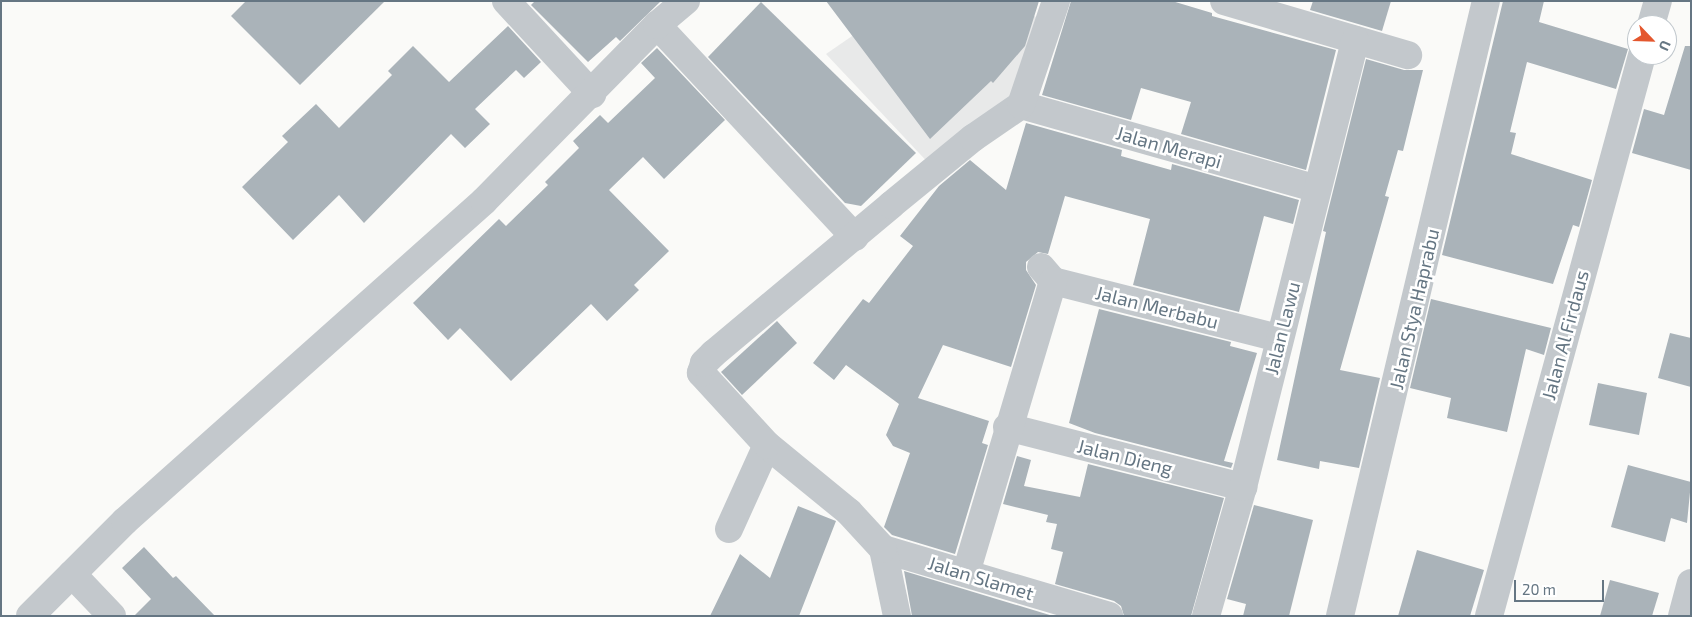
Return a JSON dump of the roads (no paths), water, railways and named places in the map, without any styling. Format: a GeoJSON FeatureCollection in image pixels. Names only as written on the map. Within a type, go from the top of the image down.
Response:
{"type":"FeatureCollection","features":[{"type":"Feature","properties":{"kind":"street"},"geometry":{"type":"LineString","coordinates":[[506,1],[592,94]]}},
{"type":"Feature","properties":{"kind":"street"},"geometry":{"type":"LineString","coordinates":[[30,616],[72,574],[222,434],[410,270],[592,94],[657,25],[686,1]]}},
{"type":"Feature","properties":{"kind":"street"},"geometry":{"type":"LineString","coordinates":[[897,616],[883,549],[848,512],[767,445],[706,381],[701,373],[704,363],[855,237],[934,168],[1021,105],[1056,1]]}},
{"type":"Feature","properties":{"kind":"street"},"geometry":{"type":"LineString","coordinates":[[1224,1],[1408,55]]}},
{"type":"Feature","properties":{"kind":"street","name":"Jalan Stya Haprabu"},"geometry":{"type":"LineString","coordinates":[[1340,616],[1486,1]]}},
{"type":"Feature","properties":{"kind":"street"},"geometry":{"type":"LineString","coordinates":[[1654,15],[1658,1]]}},
{"type":"Feature","properties":{"kind":"street"},"geometry":{"type":"LineString","coordinates":[[657,25],[855,237]]}},
{"type":"Feature","properties":{"kind":"street","name":"Jalan Lawu"},"geometry":{"type":"LineString","coordinates":[[1206,616],[1243,487],[1355,40]]}},
{"type":"Feature","properties":{"kind":"street","name":"Jalan Al Firdaus"},"geometry":{"type":"LineString","coordinates":[[1489,616],[1501,560],[1639,65]]}},
{"type":"Feature","properties":{"kind":"street","name":"Jalan Merapi"},"geometry":{"type":"LineString","coordinates":[[1021,105],[1317,189]]}},
{"type":"Feature","properties":{"kind":"street","name":"Jalan Merbabu"},"geometry":{"type":"LineString","coordinates":[[1008,427],[1047,274],[1279,338]]}},
{"type":"Feature","properties":{"kind":"street"},"geometry":{"type":"LineString","coordinates":[[966,574],[1008,427]]}},
{"type":"Feature","properties":{"kind":"street","name":"Jalan Dieng"},"geometry":{"type":"LineString","coordinates":[[1008,427],[1243,487]]}},
{"type":"Feature","properties":{"kind":"street"},"geometry":{"type":"LineString","coordinates":[[729,529],[767,445]]}},
{"type":"Feature","properties":{"kind":"street","name":"Jalan Slamet"},"geometry":{"type":"LineString","coordinates":[[883,549],[1108,616]]}},
{"type":"Feature","properties":{"kind":"street"},"geometry":{"type":"LineString","coordinates":[[72,574],[112,616]]}},
{"type":"Feature","properties":{"kind":"street"},"geometry":{"type":"LineString","coordinates":[[1682,616],[1691,583]]}}]}
